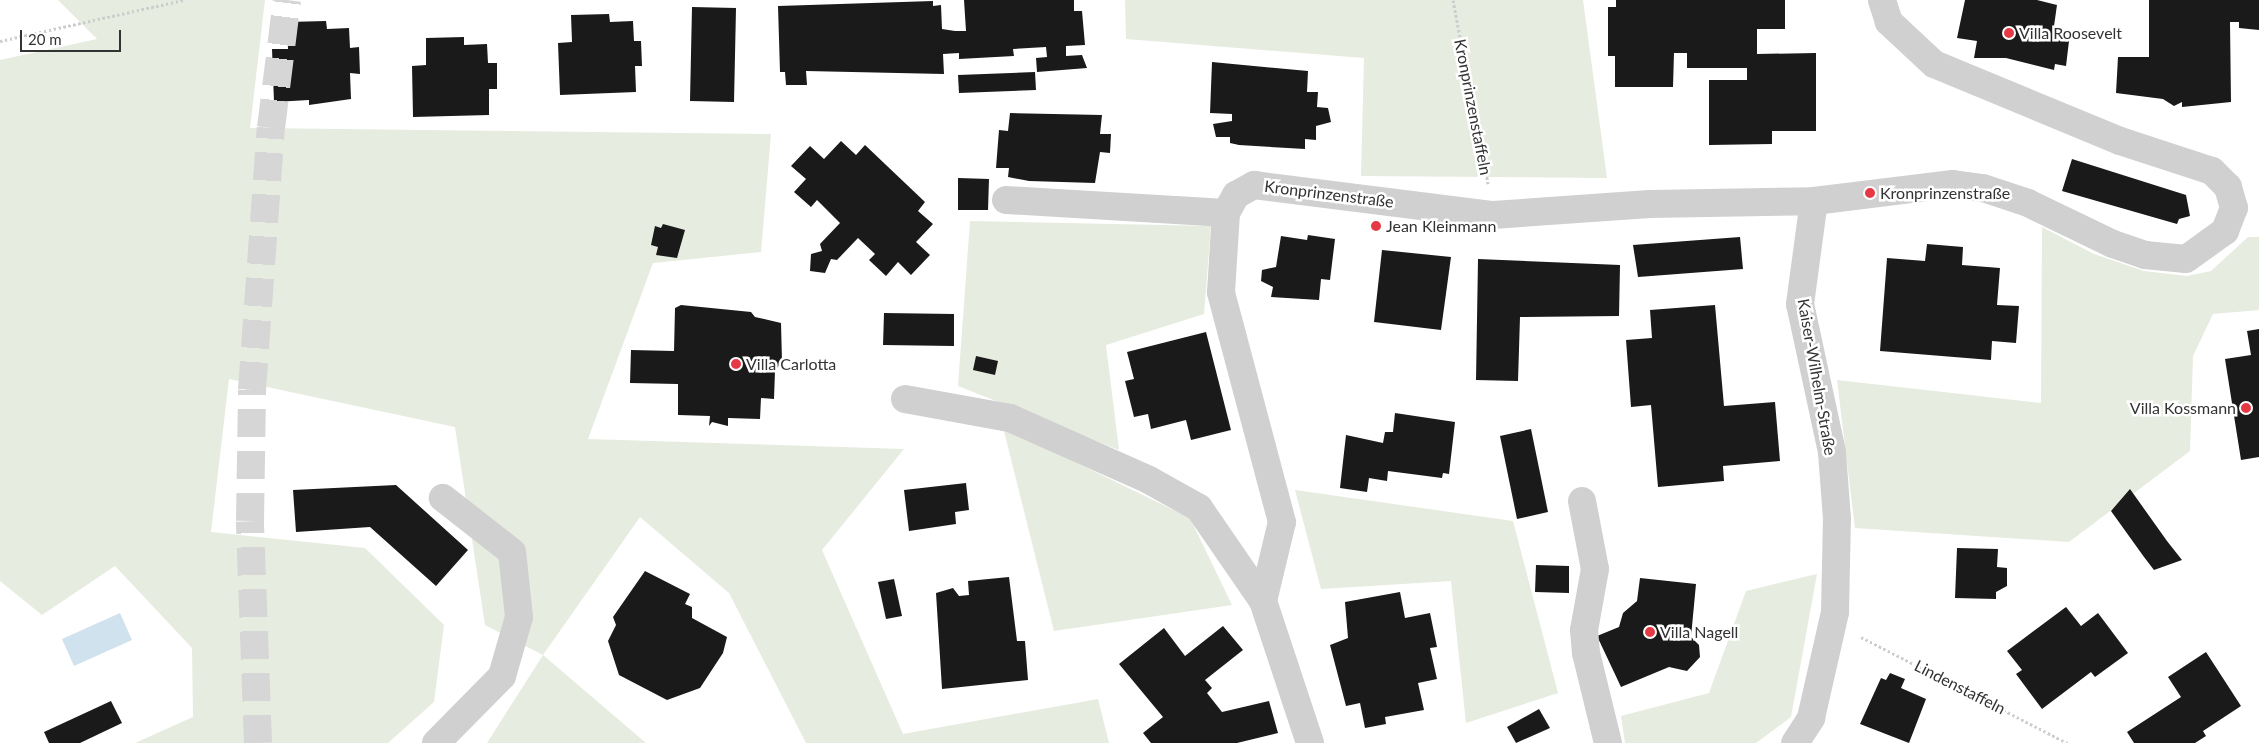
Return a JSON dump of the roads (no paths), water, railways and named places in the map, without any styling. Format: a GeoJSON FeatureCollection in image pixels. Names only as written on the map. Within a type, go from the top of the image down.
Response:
{"type":"FeatureCollection","features":[{"type":"Feature","properties":{"kind":"street"},"geometry":{"type":"LineString","coordinates":[[1814,201],[1944,185],[1983,188],[2028,203],[2113,244],[2146,255],[2186,259],[2225,231],[2234,208],[2228,187],[2212,171],[2120,141],[1934,64],[1889,22],[1882,0]]}},
{"type":"Feature","properties":{"kind":"street","name":"Kronprinzenstraße"},"geometry":{"type":"LineString","coordinates":[[1226,213],[1236,195],[1254,185],[1494,215],[1650,204],[1814,201]]}},
{"type":"Feature","properties":{"kind":"street"},"geometry":{"type":"LineString","coordinates":[[1006,200],[1226,213],[1221,292],[1282,522],[1263,601]]}},
{"type":"Feature","properties":{"kind":"street","name":"Kaiser-Wilhelm-Straße"},"geometry":{"type":"LineString","coordinates":[[1795,743],[1811,718],[1835,612],[1837,519],[1832,452],[1800,304],[1814,201]]}},
{"type":"Feature","properties":{"kind":"street"},"geometry":{"type":"LineString","coordinates":[[904,399],[1010,418],[1191,504],[1228,545],[1263,601],[1310,743]]}},
{"type":"Feature","properties":{"kind":"street"},"geometry":{"type":"LineString","coordinates":[[436,743],[502,676],[519,617],[512,552],[443,498]]}},
{"type":"Feature","properties":{"kind":"street"},"geometry":{"type":"LineString","coordinates":[[1582,501],[1595,569],[1584,630],[1586,653],[1608,743]]}},
{"type":"Feature","properties":{"kind":"water"},"geometry":{"type":"Polygon","coordinates":[[[120,613],[132,640],[74,666],[62,639],[120,613]]]}},
{"type":"Feature","properties":{"kind":"tunnel"},"geometry":{"type":"LineString","coordinates":[[258,743],[250,521],[252,390],[271,128],[287,0]]}},
{"type":"Feature","properties":{"kind":"place","name":"Villa Roosevelt"},"geometry":{"type":"Point","coordinates":[2009,33]}},
{"type":"Feature","properties":{"kind":"place","name":"Kronprinzenstraße"},"geometry":{"type":"Point","coordinates":[1870,193]}},
{"type":"Feature","properties":{"kind":"place","name":"Jean Kleinmann"},"geometry":{"type":"Point","coordinates":[1376,226]}},
{"type":"Feature","properties":{"kind":"place","name":"Villa Carlotta"},"geometry":{"type":"Point","coordinates":[736,364]}},
{"type":"Feature","properties":{"kind":"place","name":"Villa Kossmann"},"geometry":{"type":"Point","coordinates":[2246,408]}},
{"type":"Feature","properties":{"kind":"place","name":"Villa Nagell"},"geometry":{"type":"Point","coordinates":[1650,632]}}]}
